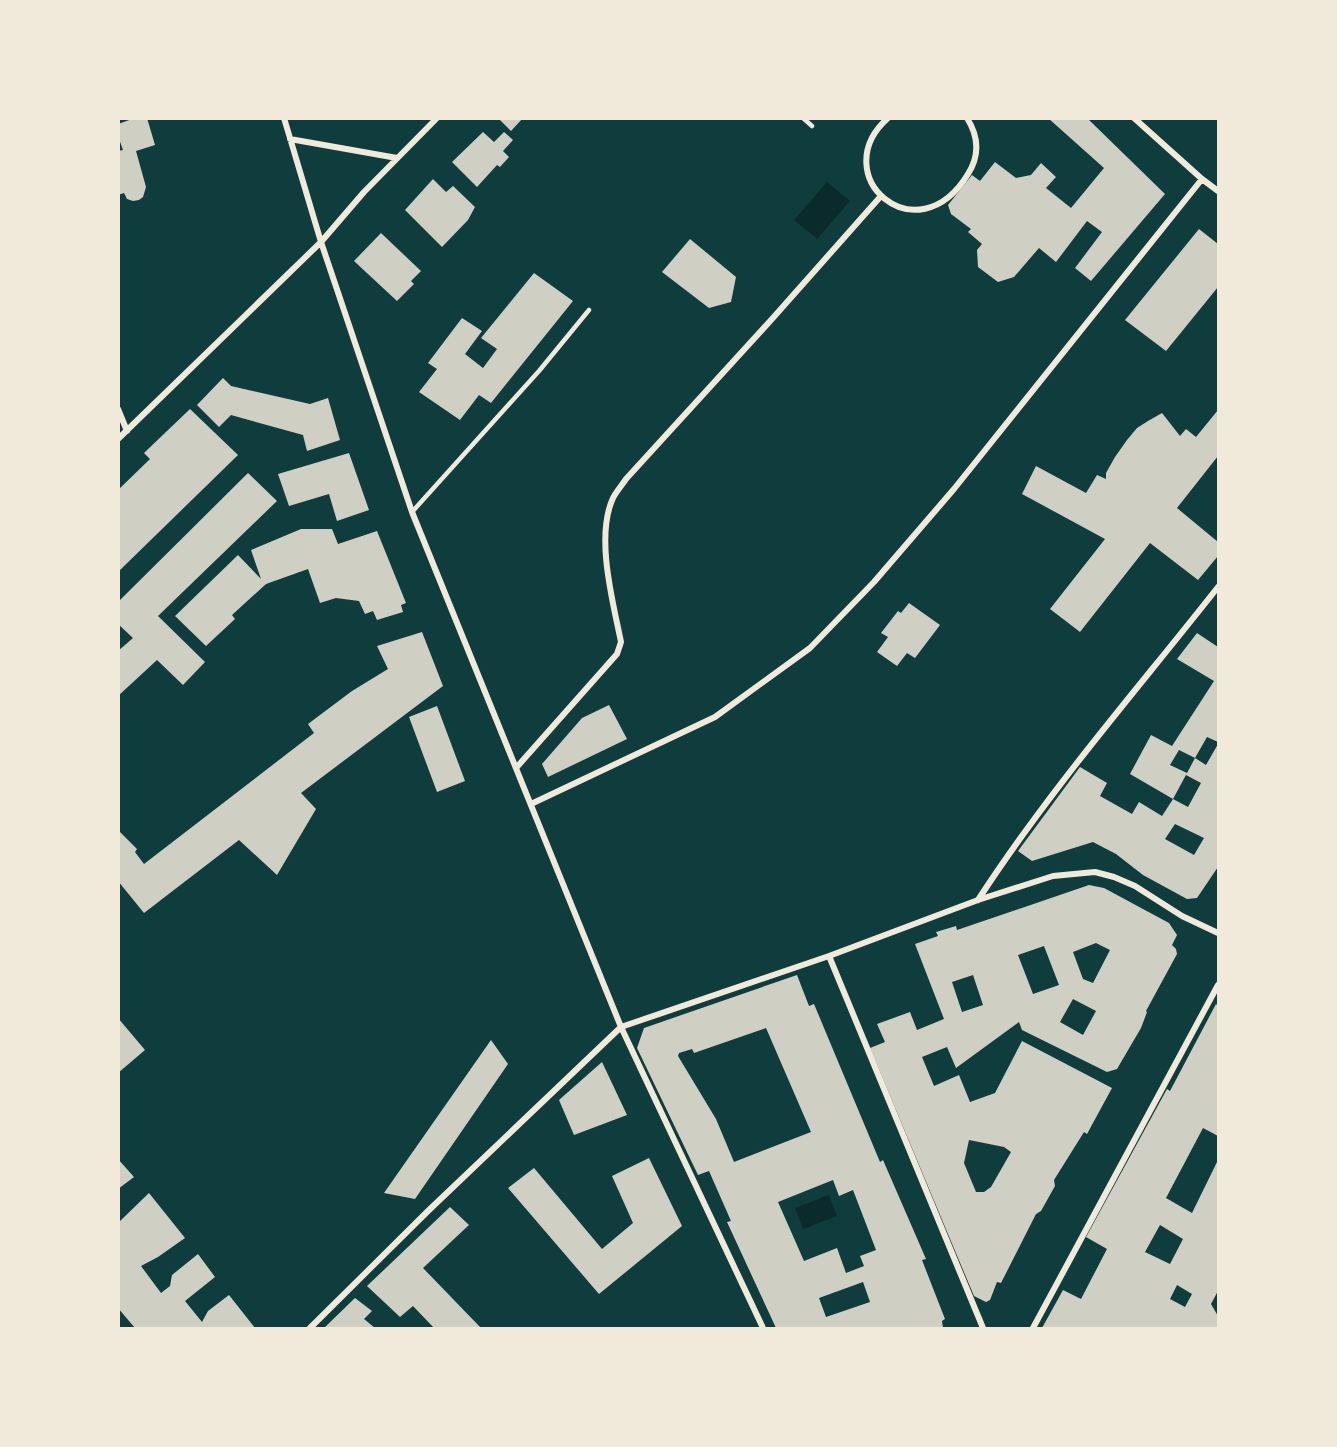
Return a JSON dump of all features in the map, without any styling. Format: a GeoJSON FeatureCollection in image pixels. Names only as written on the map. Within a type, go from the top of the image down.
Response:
{"type":"FeatureCollection","features":[{"type":"Feature","properties":{"kind":"street"},"geometry":{"type":"LineString","coordinates":[[284,118],[321,242],[412,512],[621,1027],[763,1329]]}},
{"type":"Feature","properties":{"kind":"street"},"geometry":{"type":"LineString","coordinates":[[118,439],[321,242],[364,192],[437,118]]}},
{"type":"Feature","properties":{"kind":"street"},"geometry":{"type":"LineString","coordinates":[[888,118],[873,138],[866,168],[870,183],[893,205],[918,210],[934,207],[953,194],[970,171],[978,149],[976,137],[967,118]]}},
{"type":"Feature","properties":{"kind":"street"},"geometry":{"type":"LineString","coordinates":[[1134,118],[1202,180],[1218,191]]}},
{"type":"Feature","properties":{"kind":"street"},"geometry":{"type":"LineString","coordinates":[[290,139],[397,158]]}},
{"type":"Feature","properties":{"kind":"street"},"geometry":{"type":"LineString","coordinates":[[531,804],[715,717],[810,648],[874,582],[954,489],[1202,180]]}},
{"type":"Feature","properties":{"kind":"street"},"geometry":{"type":"LineString","coordinates":[[516,768],[616,654],[621,642],[606,551],[606,521],[613,499],[626,479],[881,196]]}},
{"type":"Feature","properties":{"kind":"street"},"geometry":{"type":"LineString","coordinates":[[118,409],[127,431]]}},
{"type":"Feature","properties":{"kind":"street"},"geometry":{"type":"LineString","coordinates":[[978,900],[1012,848],[1100,733],[1218,587]]}},
{"type":"Feature","properties":{"kind":"street"},"geometry":{"type":"LineString","coordinates":[[310,1329],[428,1211],[621,1027],[829,956],[978,900],[1053,876],[1095,872],[1114,877],[1135,886],[1182,916],[1218,933]]}},
{"type":"Feature","properties":{"kind":"street"},"geometry":{"type":"LineString","coordinates":[[829,956],[983,1329]]}},
{"type":"Feature","properties":{"kind":"street"},"geometry":{"type":"LineString","coordinates":[[1032,1329],[1218,985]]}},
{"type":"Feature","properties":{"kind":"lane"},"geometry":{"type":"LineString","coordinates":[[803,118],[812,126]]}},
{"type":"Feature","properties":{"kind":"lane"},"geometry":{"type":"LineString","coordinates":[[412,512],[539,371],[589,310]]}},
{"type":"Feature","properties":{"kind":"water"},"geometry":{"type":"Polygon","coordinates":[[[827,182],[850,201],[817,239],[794,220],[827,182]]]}},
{"type":"Feature","properties":{"kind":"water"},"geometry":{"type":"Polygon","coordinates":[[[829,1195],[837,1216],[803,1229],[795,1208],[829,1195]]]}},
{"type":"Feature","properties":{"kind":"building"},"geometry":{"type":"Polygon","coordinates":[[[135,118],[147,118],[155,145],[136,151],[146,187],[143,197],[133,201],[127,199],[124,193],[118,195],[118,151],[123,150],[118,136],[118,124],[135,118]]]}},
{"type":"Feature","properties":{"kind":"building"},"geometry":{"type":"Polygon","coordinates":[[[498,118],[523,118],[511,131],[498,118]]]}},
{"type":"Feature","properties":{"kind":"building"},"geometry":{"type":"Polygon","coordinates":[[[1048,118],[1087,118],[1165,194],[1091,281],[1075,268],[1102,232],[1087,221],[1056,262],[1039,248],[1014,277],[998,282],[978,267],[977,250],[982,244],[968,232],[971,229],[951,214],[948,205],[972,175],[980,181],[995,162],[1016,178],[1031,175],[1041,163],[1056,177],[1046,188],[1071,208],[1104,168],[1048,118]]]}},
{"type":"Feature","properties":{"kind":"building"},"geometry":{"type":"Polygon","coordinates":[[[483,132],[494,142],[504,132],[513,140],[503,151],[509,157],[500,167],[497,165],[477,187],[452,162],[483,132]]]}},
{"type":"Feature","properties":{"kind":"building"},"geometry":{"type":"Polygon","coordinates":[[[433,179],[446,192],[453,186],[475,207],[468,220],[442,247],[405,210],[433,179]]]}},
{"type":"Feature","properties":{"kind":"building"},"geometry":{"type":"Polygon","coordinates":[[[1199,229],[1218,244],[1218,287],[1166,351],[1125,320],[1199,229]]]}},
{"type":"Feature","properties":{"kind":"building"},"geometry":{"type":"Polygon","coordinates":[[[381,233],[421,271],[411,281],[414,284],[397,301],[354,261],[381,233]]]}},
{"type":"Feature","properties":{"kind":"building"},"geometry":{"type":"Polygon","coordinates":[[[690,239],[736,277],[731,302],[709,308],[662,272],[690,239]]]}},
{"type":"Feature","properties":{"kind":"building"},"geometry":{"type":"Polygon","coordinates":[[[534,273],[573,301],[491,403],[479,395],[460,420],[419,392],[437,369],[428,363],[462,318],[482,331],[465,354],[483,368],[497,349],[481,338],[534,273]]]}},
{"type":"Feature","properties":{"kind":"building"},"geometry":{"type":"Polygon","coordinates":[[[223,378],[231,386],[310,404],[328,398],[340,440],[307,451],[303,435],[231,415],[219,427],[197,405],[223,378]]]}},
{"type":"Feature","properties":{"kind":"building"},"geometry":{"type":"Polygon","coordinates":[[[190,409],[238,455],[118,572],[118,490],[150,459],[144,453],[190,409]]]}},
{"type":"Feature","properties":{"kind":"building"},"geometry":{"type":"Polygon","coordinates":[[[1218,410],[1218,456],[1177,508],[1218,542],[1218,556],[1198,580],[1150,543],[1080,632],[1050,609],[1105,539],[1022,494],[1036,466],[1086,493],[1097,475],[1106,479],[1106,473],[1127,440],[1137,428],[1148,421],[1162,413],[1180,436],[1186,429],[1196,437],[1218,410]]]}},
{"type":"Feature","properties":{"kind":"building"},"geometry":{"type":"Polygon","coordinates":[[[349,453],[369,510],[337,521],[329,494],[289,506],[278,474],[349,453]]]}},
{"type":"Feature","properties":{"kind":"building"},"geometry":{"type":"Polygon","coordinates":[[[248,473],[277,501],[158,616],[205,662],[183,685],[157,660],[118,696],[118,651],[133,638],[118,624],[118,602],[248,473]]]}},
{"type":"Feature","properties":{"kind":"building"},"geometry":{"type":"Polygon","coordinates":[[[301,529],[332,529],[338,544],[377,531],[406,603],[401,605],[403,612],[377,620],[373,611],[365,614],[359,601],[336,598],[320,603],[308,569],[266,584],[232,615],[235,619],[206,646],[175,616],[238,555],[261,579],[251,550],[301,529]]]}},
{"type":"Feature","properties":{"kind":"building"},"geometry":{"type":"Polygon","coordinates":[[[909,603],[940,625],[915,658],[907,653],[897,666],[877,652],[888,637],[881,633],[898,611],[901,613],[909,603]]]}},
{"type":"Feature","properties":{"kind":"building"},"geometry":{"type":"Polygon","coordinates":[[[422,632],[443,686],[301,793],[316,809],[277,875],[239,840],[144,913],[118,881],[118,830],[137,849],[135,852],[144,864],[314,733],[308,724],[352,691],[388,669],[377,646],[422,632]]]}},
{"type":"Feature","properties":{"kind":"building"},"geometry":{"type":"Polygon","coordinates":[[[1197,633],[1218,647],[1218,742],[1207,737],[1195,758],[1179,750],[1170,765],[1187,773],[1173,799],[1130,774],[1151,735],[1172,746],[1214,681],[1177,659],[1197,633]]]}},
{"type":"Feature","properties":{"kind":"building"},"geometry":{"type":"Polygon","coordinates":[[[609,705],[627,739],[548,777],[542,764],[582,718],[609,705]]]}},
{"type":"Feature","properties":{"kind":"building"},"geometry":{"type":"Polygon","coordinates":[[[437,706],[465,781],[437,792],[409,717],[437,706]]]}},
{"type":"Feature","properties":{"kind":"building"},"geometry":{"type":"Polygon","coordinates":[[[1218,744],[1218,867],[1197,898],[1187,899],[1143,875],[1116,854],[1093,842],[1032,861],[1018,851],[1080,767],[1107,783],[1100,796],[1132,814],[1139,802],[1162,816],[1173,799],[1188,807],[1201,783],[1186,775],[1195,758],[1206,765],[1218,744]],[[1175,824],[1165,839],[1194,855],[1204,838],[1175,824]]]}},
{"type":"Feature","properties":{"kind":"building"},"geometry":{"type":"Polygon","coordinates":[[[1089,885],[1104,888],[1169,923],[1177,935],[1172,945],[1177,954],[1146,1011],[1141,1028],[1117,1069],[1107,1072],[1022,1030],[1019,1022],[956,1068],[947,1047],[922,1057],[934,1086],[959,1075],[970,1102],[995,1093],[1022,1041],[1112,1088],[1087,1134],[1084,1132],[1054,1180],[1055,1186],[1041,1211],[1036,1214],[1001,1283],[997,1282],[990,1300],[986,1302],[974,1296],[870,1048],[885,1042],[877,1024],[910,1012],[917,1030],[944,1019],[915,944],[938,936],[936,932],[956,926],[957,930],[1089,885]],[[1096,943],[1073,952],[1083,979],[1093,983],[1110,950],[1096,943]],[[1044,946],[1018,955],[1033,994],[1059,985],[1044,946]],[[973,975],[952,982],[962,1012],[983,1005],[973,975]],[[1073,999],[1060,1022],[1083,1035],[1096,1011],[1073,999]],[[969,1140],[964,1163],[976,1192],[984,1192],[991,1187],[1011,1152],[1004,1147],[969,1140]]]}},
{"type":"Feature","properties":{"kind":"building"},"geometry":{"type":"Polygon","coordinates":[[[797,975],[809,1006],[814,1004],[880,1162],[883,1160],[926,1259],[922,1260],[945,1319],[942,1321],[943,1328],[776,1328],[727,1222],[731,1221],[709,1171],[698,1175],[637,1048],[644,1028],[797,975]],[[766,1028],[694,1053],[692,1049],[679,1053],[678,1056],[716,1119],[734,1162],[811,1132],[766,1028]],[[833,1180],[778,1202],[804,1261],[837,1248],[846,1273],[864,1266],[860,1256],[876,1250],[853,1190],[839,1196],[833,1180]],[[863,1282],[819,1298],[826,1317],[870,1302],[863,1282]]]}},
{"type":"Feature","properties":{"kind":"building"},"geometry":{"type":"Polygon","coordinates":[[[1216,1004],[1218,1006],[1218,1136],[1203,1128],[1166,1198],[1192,1213],[1218,1160],[1218,1291],[1211,1304],[1218,1316],[1218,1328],[1042,1328],[1063,1290],[1081,1299],[1107,1249],[1086,1237],[1167,1089],[1170,1091],[1216,1004]],[[1160,1225],[1145,1252],[1170,1264],[1183,1239],[1160,1225]],[[1177,1285],[1170,1299],[1185,1307],[1192,1294],[1177,1285]]]}},
{"type":"Feature","properties":{"kind":"building"},"geometry":{"type":"Polygon","coordinates":[[[118,1018],[145,1050],[118,1073],[118,1018]]]}},
{"type":"Feature","properties":{"kind":"building"},"geometry":{"type":"Polygon","coordinates":[[[491,1040],[508,1064],[415,1199],[384,1193],[491,1040]]]}},
{"type":"Feature","properties":{"kind":"building"},"geometry":{"type":"Polygon","coordinates":[[[602,1062],[627,1115],[574,1135],[559,1100],[602,1062]]]}},
{"type":"Feature","properties":{"kind":"building"},"geometry":{"type":"Polygon","coordinates":[[[649,1158],[682,1226],[599,1294],[508,1188],[534,1168],[602,1249],[633,1223],[612,1176],[649,1158]]]}},
{"type":"Feature","properties":{"kind":"building"},"geometry":{"type":"Polygon","coordinates":[[[118,1159],[134,1177],[118,1189],[118,1159]]]}},
{"type":"Feature","properties":{"kind":"building"},"geometry":{"type":"Polygon","coordinates":[[[149,1193],[185,1238],[141,1266],[161,1293],[170,1286],[172,1275],[198,1254],[215,1277],[185,1301],[202,1322],[208,1311],[229,1295],[255,1328],[135,1328],[118,1308],[118,1223],[149,1193]]]}},
{"type":"Feature","properties":{"kind":"building"},"geometry":{"type":"Polygon","coordinates":[[[450,1207],[469,1225],[423,1268],[481,1328],[434,1328],[413,1306],[400,1317],[367,1286],[450,1207]]]}},
{"type":"Feature","properties":{"kind":"building"},"geometry":{"type":"Polygon","coordinates":[[[355,1298],[372,1311],[364,1319],[375,1328],[324,1328],[355,1298]]]}}]}
